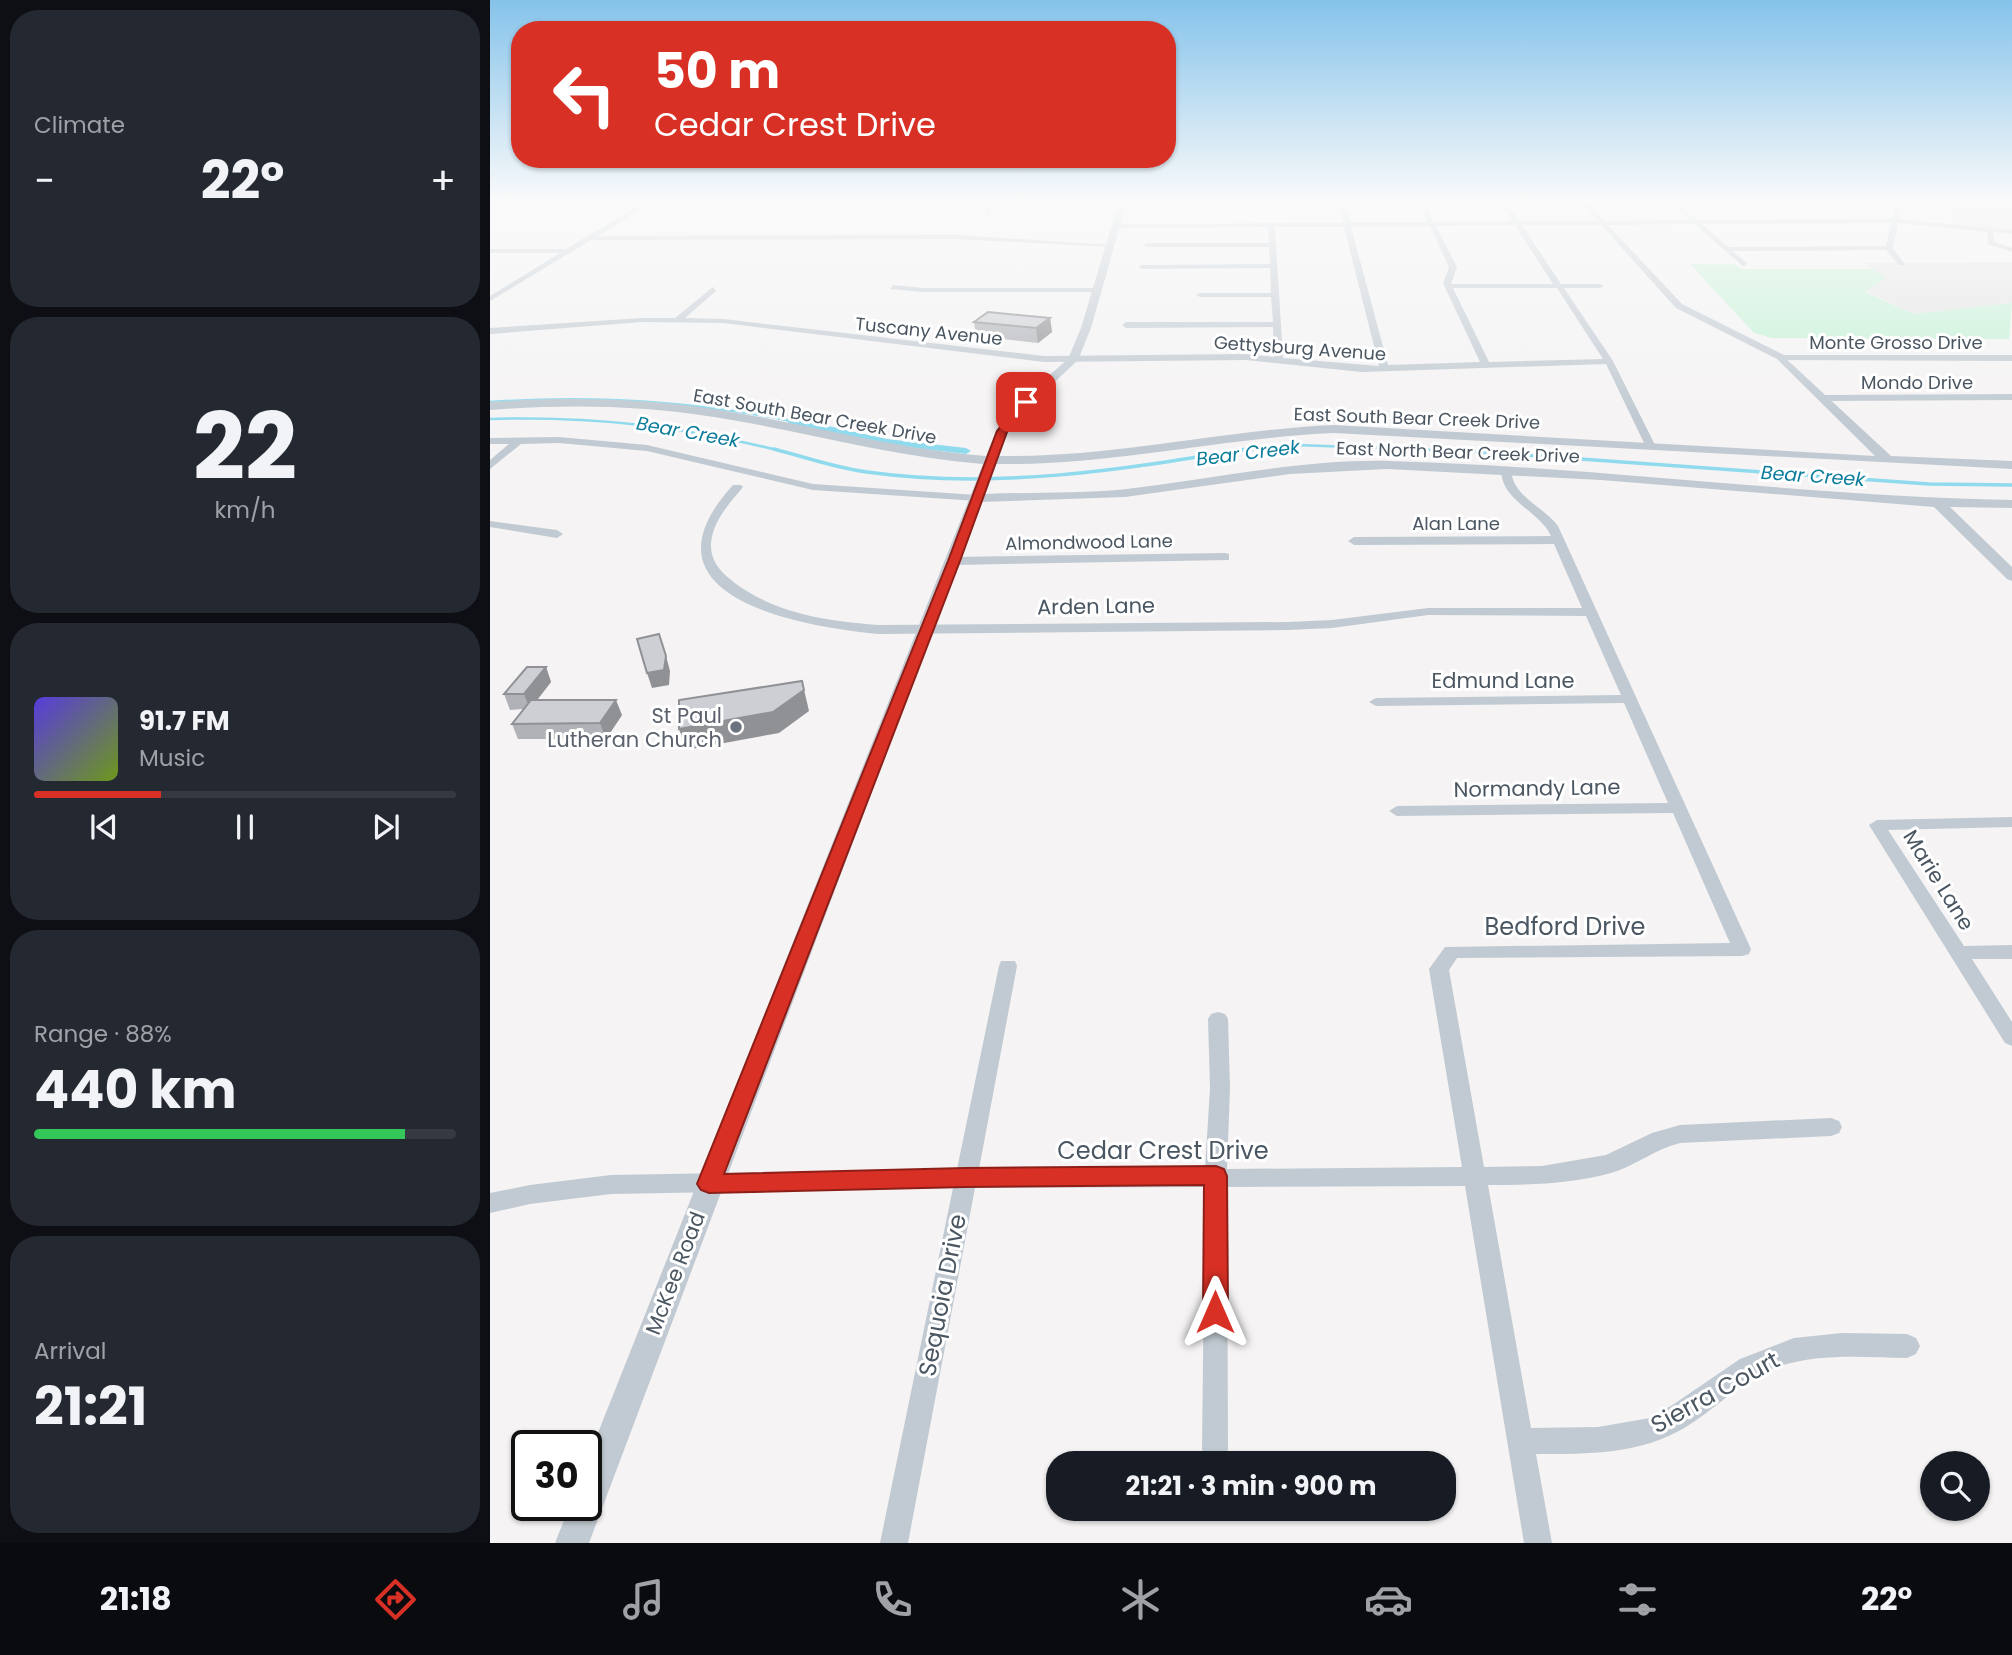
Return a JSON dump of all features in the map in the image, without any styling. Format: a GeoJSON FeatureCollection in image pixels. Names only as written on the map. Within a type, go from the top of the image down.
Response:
{"type":"FeatureCollection","features":[{"type":"Feature","properties":{"kind":"street"},"geometry":{"type":"LineString","coordinates":[[490,299],[531,273]]}},
{"type":"Feature","properties":{"kind":"street","name":"McKee Road"},"geometry":{"type":"LineString","coordinates":[[572,1543],[709,1184],[954,561],[1002,431],[1013,416],[1073,360],[1102,273]]}},
{"type":"Feature","properties":{"kind":"street"},"geometry":{"type":"LineString","coordinates":[[1274,273],[1279,359]]}},
{"type":"Feature","properties":{"kind":"street"},"geometry":{"type":"LineString","coordinates":[[1358,273],[1384,369]]}},
{"type":"Feature","properties":{"kind":"street"},"geometry":{"type":"LineString","coordinates":[[1449,273],[1446,278],[1449,286],[1486,366]]}},
{"type":"Feature","properties":{"kind":"street"},"geometry":{"type":"LineString","coordinates":[[1551,273],[1609,361],[1651,447]]}},
{"type":"Feature","properties":{"kind":"street"},"geometry":{"type":"LineString","coordinates":[[1649,273],[1679,306],[1782,358],[1887,460]]}},
{"type":"Feature","properties":{"kind":"street"},"geometry":{"type":"LineString","coordinates":[[1449,286],[1600,286]]}},
{"type":"Feature","properties":{"kind":"street"},"geometry":{"type":"LineString","coordinates":[[893,287],[1097,290]]}},
{"type":"Feature","properties":{"kind":"street"},"geometry":{"type":"LineString","coordinates":[[678,320],[713,289]]}},
{"type":"Feature","properties":{"kind":"street"},"geometry":{"type":"LineString","coordinates":[[1200,295],[1275,295]]}},
{"type":"Feature","properties":{"kind":"street","name":"Tuscany Avenue"},"geometry":{"type":"LineString","coordinates":[[490,331],[678,320],[724,321],[865,340],[1073,360]]}},
{"type":"Feature","properties":{"kind":"street"},"geometry":{"type":"LineString","coordinates":[[1126,325],[1278,324]]}},
{"type":"Feature","properties":{"kind":"street","name":"Monte Grosso Drive"},"geometry":{"type":"LineString","coordinates":[[1782,358],[2011,360]]}},
{"type":"Feature","properties":{"kind":"street","name":"Gettysburg Avenue"},"geometry":{"type":"LineString","coordinates":[[1073,360],[1279,359],[1325,366],[1384,369],[1486,366],[1529,361],[1609,361]]}},
{"type":"Feature","properties":{"kind":"street","name":"Mondo Drive"},"geometry":{"type":"LineString","coordinates":[[1822,398],[2012,397]]}},
{"type":"Feature","properties":{"kind":"street","name":"East South Bear Creek Drive"},"geometry":{"type":"LineString","coordinates":[[490,406],[592,404],[699,412],[889,451],[989,464],[1097,456],[1214,437],[1295,429],[1367,430],[1887,460],[2012,464]]}},
{"type":"Feature","properties":{"kind":"street","name":"East North Bear Creek Drive"},"geometry":{"type":"LineString","coordinates":[[490,441],[559,440],[647,448],[813,487],[978,496],[1125,493],[1338,466],[1506,470],[1938,503],[2012,504]]}},
{"type":"Feature","properties":{"kind":"street"},"geometry":{"type":"LineString","coordinates":[[490,466],[518,441]]}},
{"type":"Feature","properties":{"kind":"street","name":"Bedford Drive"},"geometry":{"type":"LineString","coordinates":[[1506,470],[1505,478],[1510,488],[1546,517],[1558,540],[1742,949],[1452,951],[1439,969],[1538,1543]]}},
{"type":"Feature","properties":{"kind":"street","name":"Arden Lane"},"geometry":{"type":"LineString","coordinates":[[737,487],[711,520],[704,550],[707,564],[748,601],[790,617],[833,625],[927,629],[1322,625],[1406,613],[1590,612]]}},
{"type":"Feature","properties":{"kind":"street"},"geometry":{"type":"LineString","coordinates":[[1938,503],[2012,576]]}},
{"type":"Feature","properties":{"kind":"street"},"geometry":{"type":"LineString","coordinates":[[490,524],[557,534]]}},
{"type":"Feature","properties":{"kind":"street","name":"Alan Lane"},"geometry":{"type":"LineString","coordinates":[[1354,541],[1558,540]]}},
{"type":"Feature","properties":{"kind":"street","name":"Almondwood Lane"},"geometry":{"type":"LineString","coordinates":[[954,561],[1225,557]]}},
{"type":"Feature","properties":{"kind":"street","name":"Edmund Lane"},"geometry":{"type":"LineString","coordinates":[[1376,702],[1629,699]]}},
{"type":"Feature","properties":{"kind":"street","name":"Normandy Lane"},"geometry":{"type":"LineString","coordinates":[[1397,811],[1678,808]]}},
{"type":"Feature","properties":{"kind":"street","name":"Marie Lane"},"geometry":{"type":"LineString","coordinates":[[2012,822],[1877,825],[2012,1038]]}},
{"type":"Feature","properties":{"kind":"street"},"geometry":{"type":"LineString","coordinates":[[1958,953],[2012,952]]}},
{"type":"Feature","properties":{"kind":"street","name":"Sequoia Drive"},"geometry":{"type":"LineString","coordinates":[[894,1543],[1008,966]]}},
{"type":"Feature","properties":{"kind":"street"},"geometry":{"type":"LineString","coordinates":[[1215,1449],[1219,1019]]}},
{"type":"Feature","properties":{"kind":"street","name":"Cedar Crest Drive"},"geometry":{"type":"LineString","coordinates":[[490,1203],[558,1189],[636,1184],[965,1177],[1477,1177],[1581,1171],[1609,1164],[1660,1139],[1680,1134],[1831,1127]]}},
{"type":"Feature","properties":{"kind":"street","name":"Sierra Court"},"geometry":{"type":"LineString","coordinates":[[1522,1441],[1591,1440],[1647,1431],[1669,1423],[1710,1392],[1777,1354],[1813,1347],[1907,1346]]}},
{"type":"Feature","properties":{"kind":"shaded area"},"geometry":{"type":"Polygon","coordinates":[[[1879,273],[2012,273],[2012,303],[1914,314],[1865,291],[1886,278],[1879,273]]]}},
{"type":"Feature","properties":{"kind":"green space"},"geometry":{"type":"Polygon","coordinates":[[[1698,273],[1879,273],[1886,278],[1865,292],[1914,314],[2012,303],[2009,339],[1772,338],[1754,333],[1698,273]]]}},
{"type":"Feature","properties":{"kind":"building"},"geometry":{"type":"Polygon","coordinates":[[[988,312],[1050,318],[1036,328],[974,322],[988,312]]]}},
{"type":"Feature","properties":{"kind":"building"},"geometry":{"type":"Polygon","coordinates":[[[659,634],[666,656],[664,670],[647,673],[637,639],[659,634]]]}},
{"type":"Feature","properties":{"kind":"building"},"geometry":{"type":"Polygon","coordinates":[[[527,667],[546,667],[524,694],[504,694],[527,667]]]}},
{"type":"Feature","properties":{"kind":"building"},"geometry":{"type":"Polygon","coordinates":[[[802,681],[804,690],[773,712],[679,729],[679,700],[802,681]]]}},
{"type":"Feature","properties":{"kind":"building"},"geometry":{"type":"Polygon","coordinates":[[[531,700],[616,700],[600,723],[512,724],[531,700]]]}},
{"type":"Feature","properties":{"kind":"waterway"},"geometry":{"type":"LineString","coordinates":[[490,402],[566,399],[641,401],[792,421]]}},
{"type":"Feature","properties":{"kind":"waterway","name":"Bear Creek"},"geometry":{"type":"LineString","coordinates":[[490,419],[565,419],[637,424],[708,435],[781,451]]}},
{"type":"Feature","properties":{"kind":"waterway"},"geometry":{"type":"LineString","coordinates":[[792,421],[887,442],[966,451]]}},
{"type":"Feature","properties":{"kind":"waterway","name":"Bear Creek"},"geometry":{"type":"LineString","coordinates":[[1236,451],[1296,445],[1463,451]]}},
{"type":"Feature","properties":{"kind":"waterway","name":"Bear Creek"},"geometry":{"type":"LineString","coordinates":[[774,449],[855,470],[963,479],[1105,470],[1247,449]]}},
{"type":"Feature","properties":{"kind":"waterway","name":"Bear Creek"},"geometry":{"type":"LineString","coordinates":[[1439,449],[1929,484],[2012,485]]}},
{"type":"Feature","properties":{"kind":"place","name":"St Paul Lutheran Church"},"geometry":{"type":"Point","coordinates":[736,727]}},
{"type":"Feature","properties":{"kind":"route"},"geometry":{"type":"LineString","coordinates":[[1026,402],[1002,431],[954,561],[709,1184],[965,1177],[1216,1176],[1215,1312]]}}]}
